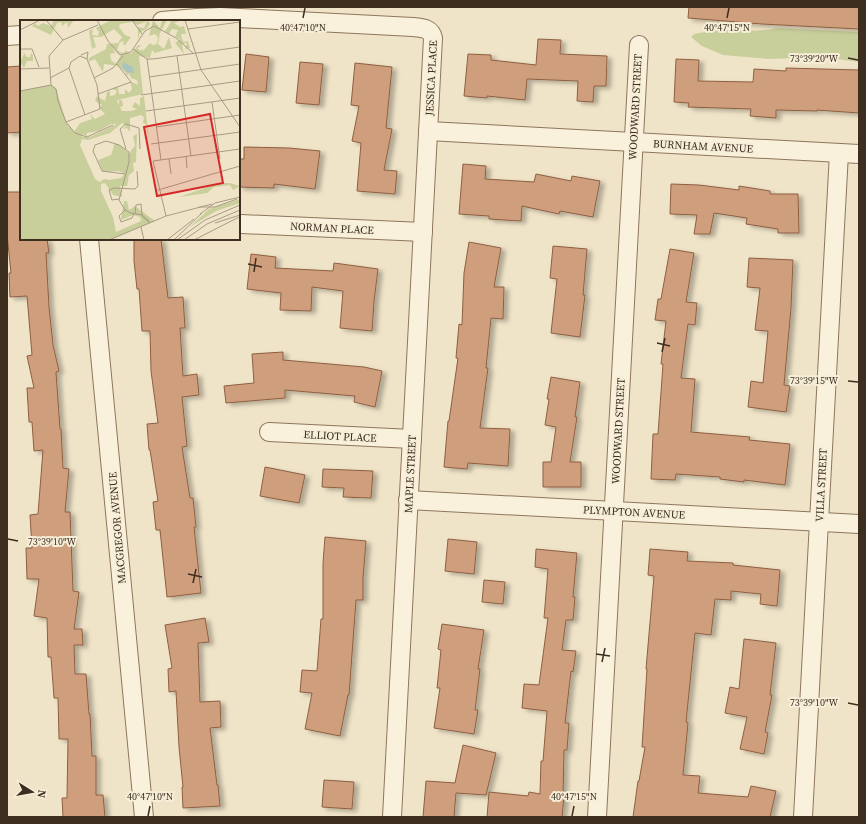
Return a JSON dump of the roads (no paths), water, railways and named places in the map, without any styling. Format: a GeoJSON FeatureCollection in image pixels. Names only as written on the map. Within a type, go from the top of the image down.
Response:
{"type":"FeatureCollection","features":[{"type":"Feature","properties":{"kind":"street","name":"JESSICA PLACE"},"geometry":{"type":"LineString","coordinates":[[174,20],[220,17],[426,28],[432,34],[433,38],[428,131]]}},
{"type":"Feature","properties":{"kind":"street"},"geometry":{"type":"LineString","coordinates":[[7,36],[20,34]]}},
{"type":"Feature","properties":{"kind":"street","name":"WOODWARD STREET"},"geometry":{"type":"LineString","coordinates":[[597,817],[638,45]]}},
{"type":"Feature","properties":{"kind":"street","name":"BURNHAM AVENUE"},"geometry":{"type":"LineString","coordinates":[[428,131],[859,154]]}},
{"type":"Feature","properties":{"kind":"street","name":"MAPLE STREET"},"geometry":{"type":"LineString","coordinates":[[392,817],[428,131]]}},
{"type":"Feature","properties":{"kind":"street","name":"VILLA STREET"},"geometry":{"type":"LineString","coordinates":[[803,817],[839,153]]}},
{"type":"Feature","properties":{"kind":"street","name":"NORMAN PLACE"},"geometry":{"type":"LineString","coordinates":[[241,224],[423,232]]}},
{"type":"Feature","properties":{"kind":"street","name":"MACGREGOR AVENUE"},"geometry":{"type":"LineString","coordinates":[[89,240],[144,817]]}},
{"type":"Feature","properties":{"kind":"street","name":"ELLIOT PLACE"},"geometry":{"type":"LineString","coordinates":[[268,432],[412,439]]}},
{"type":"Feature","properties":{"kind":"street","name":"PLYMPTON AVENUE"},"geometry":{"type":"LineString","coordinates":[[408,500],[859,524]]}}]}
